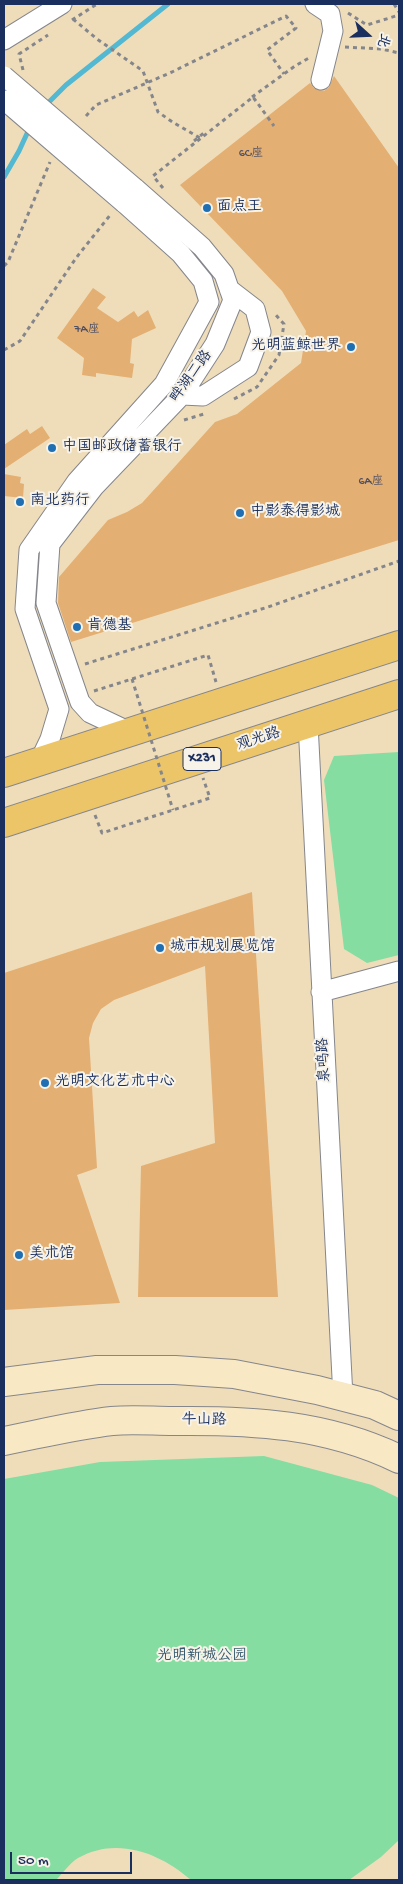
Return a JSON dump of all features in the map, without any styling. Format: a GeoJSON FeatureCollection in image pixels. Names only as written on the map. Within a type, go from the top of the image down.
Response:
{"type":"FeatureCollection","features":[{"type":"Feature","properties":{"kind":"main road"},"geometry":{"type":"LineString","coordinates":[[4,774],[399,645]]}},
{"type":"Feature","properties":{"kind":"main road","name":"观光路"},"geometry":{"type":"LineString","coordinates":[[4,823],[399,694]]}},
{"type":"Feature","properties":{"kind":"street"},"geometry":{"type":"LineString","coordinates":[[4,40],[62,4]]}},
{"type":"Feature","properties":{"kind":"street"},"geometry":{"type":"LineString","coordinates":[[315,4],[330,14],[334,31],[321,80]]}},
{"type":"Feature","properties":{"kind":"street","name":"畔湖二路"},"geometry":{"type":"LineString","coordinates":[[4,76],[202,248],[224,274],[233,300],[215,344],[182,395],[94,487],[50,544],[46,603],[80,702],[90,713],[130,732]]}},
{"type":"Feature","properties":{"kind":"street","name":"畔湖二路"},"geometry":{"type":"LineString","coordinates":[[4,100],[118,208],[181,254],[203,281],[210,302],[164,384],[77,481],[29,550],[25,610],[59,709],[50,739],[39,762]]}},
{"type":"Feature","properties":{"kind":"street"},"geometry":{"type":"LineString","coordinates":[[182,395],[203,396],[248,367],[261,332],[255,309],[229,289]]}},
{"type":"Feature","properties":{"kind":"street","name":"泉鸣路"},"geometry":{"type":"LineString","coordinates":[[308,724],[342,1397]]}},
{"type":"Feature","properties":{"kind":"street"},"geometry":{"type":"LineString","coordinates":[[322,992],[399,971]]}},
{"type":"Feature","properties":{"kind":"street"},"geometry":{"type":"LineString","coordinates":[[4,1382],[97,1370],[175,1370],[234,1374],[317,1390],[375,1405],[399,1416]]}},
{"type":"Feature","properties":{"kind":"street","name":"牛山路"},"geometry":{"type":"LineString","coordinates":[[4,1441],[112,1421],[204,1420],[263,1422],[314,1429],[374,1447],[399,1459]]}},
{"type":"Feature","properties":{"kind":"path"},"geometry":{"type":"LineString","coordinates":[[65,24],[96,4]]}},
{"type":"Feature","properties":{"kind":"path"},"geometry":{"type":"LineString","coordinates":[[346,12],[367,26],[399,13],[394,4]]}},
{"type":"Feature","properties":{"kind":"path"},"geometry":{"type":"LineString","coordinates":[[86,116],[96,105],[147,83],[286,16],[296,28],[267,50],[284,74]]}},
{"type":"Feature","properties":{"kind":"path"},"geometry":{"type":"LineString","coordinates":[[73,19],[104,44],[143,71],[158,112],[199,138]]}},
{"type":"Feature","properties":{"kind":"path"},"geometry":{"type":"LineString","coordinates":[[24,72],[19,54],[50,34]]}},
{"type":"Feature","properties":{"kind":"path"},"geometry":{"type":"LineString","coordinates":[[342,47],[378,49],[399,53]]}},
{"type":"Feature","properties":{"kind":"path"},"geometry":{"type":"LineString","coordinates":[[136,189],[253,97],[311,57]]}},
{"type":"Feature","properties":{"kind":"path"},"geometry":{"type":"LineString","coordinates":[[253,97],[274,126]]}},
{"type":"Feature","properties":{"kind":"path"},"geometry":{"type":"LineString","coordinates":[[4,266],[8,262],[51,160]]}},
{"type":"Feature","properties":{"kind":"path"},"geometry":{"type":"LineString","coordinates":[[153,176],[166,190]]}},
{"type":"Feature","properties":{"kind":"path"},"geometry":{"type":"LineString","coordinates":[[4,350],[20,341],[76,258],[118,208]]}},
{"type":"Feature","properties":{"kind":"path"},"geometry":{"type":"LineString","coordinates":[[233,399],[257,387],[279,355],[284,324],[271,310]]}},
{"type":"Feature","properties":{"kind":"path"},"geometry":{"type":"LineString","coordinates":[[177,421],[202,416],[210,411]]}},
{"type":"Feature","properties":{"kind":"path"},"geometry":{"type":"LineString","coordinates":[[85,664],[268,608],[399,561]]}},
{"type":"Feature","properties":{"kind":"path"},"geometry":{"type":"LineString","coordinates":[[90,692],[208,654],[222,702]]}},
{"type":"Feature","properties":{"kind":"path"},"geometry":{"type":"LineString","coordinates":[[132,679],[173,810]]}},
{"type":"Feature","properties":{"kind":"path"},"geometry":{"type":"LineString","coordinates":[[102,833],[210,798]]}},
{"type":"Feature","properties":{"kind":"green space"},"geometry":{"type":"Polygon","coordinates":[[[399,752],[399,955],[367,963],[344,949],[324,780],[334,756],[399,752]]]}},
{"type":"Feature","properties":{"kind":"green space","name":"光明新城公园"},"geometry":{"type":"Polygon","coordinates":[[[264,1456],[372,1485],[399,1498],[399,1840],[381,1857],[349,1880],[191,1880],[179,1870],[152,1855],[123,1848],[108,1848],[78,1858],[56,1880],[4,1880],[4,1479],[100,1462],[264,1456]]]}},
{"type":"Feature","properties":{"kind":"building","name":"光明蓝鲸世界"},"geometry":{"type":"Polygon","coordinates":[[[334,76],[399,168],[399,540],[71,642],[58,603],[59,577],[108,520],[142,503],[215,422],[237,414],[301,363],[306,331],[282,291],[180,185],[310,83],[314,88],[324,91],[329,87],[334,76]]]}},
{"type":"Feature","properties":{"kind":"building"},"geometry":{"type":"Polygon","coordinates":[[[93,288],[106,297],[97,308],[118,322],[134,311],[138,317],[148,310],[156,328],[132,339],[130,363],[134,364],[132,378],[96,373],[96,377],[82,375],[84,358],[57,338],[93,288]]]}},
{"type":"Feature","properties":{"kind":"building"},"geometry":{"type":"Polygon","coordinates":[[[42,426],[50,438],[4,469],[4,445],[27,429],[30,434],[42,426]]]}},
{"type":"Feature","properties":{"kind":"building"},"geometry":{"type":"Polygon","coordinates":[[[4,474],[21,477],[20,483],[24,484],[23,498],[4,496],[4,474]]]}},
{"type":"Feature","properties":{"kind":"building"},"geometry":{"type":"Polygon","coordinates":[[[252,892],[278,1297],[138,1297],[141,1166],[215,1143],[205,966],[114,1000],[101,1009],[93,1023],[89,1038],[97,1168],[77,1175],[120,1303],[4,1310],[4,973],[252,892]]]}},
{"type":"Feature","properties":{"kind":"waterway"},"geometry":{"type":"LineString","coordinates":[[45,106],[66,85],[168,4]]}},
{"type":"Feature","properties":{"kind":"waterway"},"geometry":{"type":"LineString","coordinates":[[4,177],[30,127]]}},
{"type":"Feature","properties":{"kind":"place","name":"面点王"},"geometry":{"type":"Point","coordinates":[207,208]}},
{"type":"Feature","properties":{"kind":"place","name":"光明蓝鲸世界"},"geometry":{"type":"Point","coordinates":[351,347]}},
{"type":"Feature","properties":{"kind":"place","name":"中国邮政储蓄银行"},"geometry":{"type":"Point","coordinates":[52,448]}},
{"type":"Feature","properties":{"kind":"place","name":"南北药行"},"geometry":{"type":"Point","coordinates":[20,502]}},
{"type":"Feature","properties":{"kind":"place","name":"中影泰得影城"},"geometry":{"type":"Point","coordinates":[240,513]}},
{"type":"Feature","properties":{"kind":"place","name":"肯德基"},"geometry":{"type":"Point","coordinates":[77,627]}},
{"type":"Feature","properties":{"kind":"place","name":"城市规划展览馆"},"geometry":{"type":"Point","coordinates":[160,948]}},
{"type":"Feature","properties":{"kind":"place","name":"光明文化艺术中心"},"geometry":{"type":"Point","coordinates":[45,1083]}},
{"type":"Feature","properties":{"kind":"place","name":"美术馆"},"geometry":{"type":"Point","coordinates":[19,1255]}}]}
